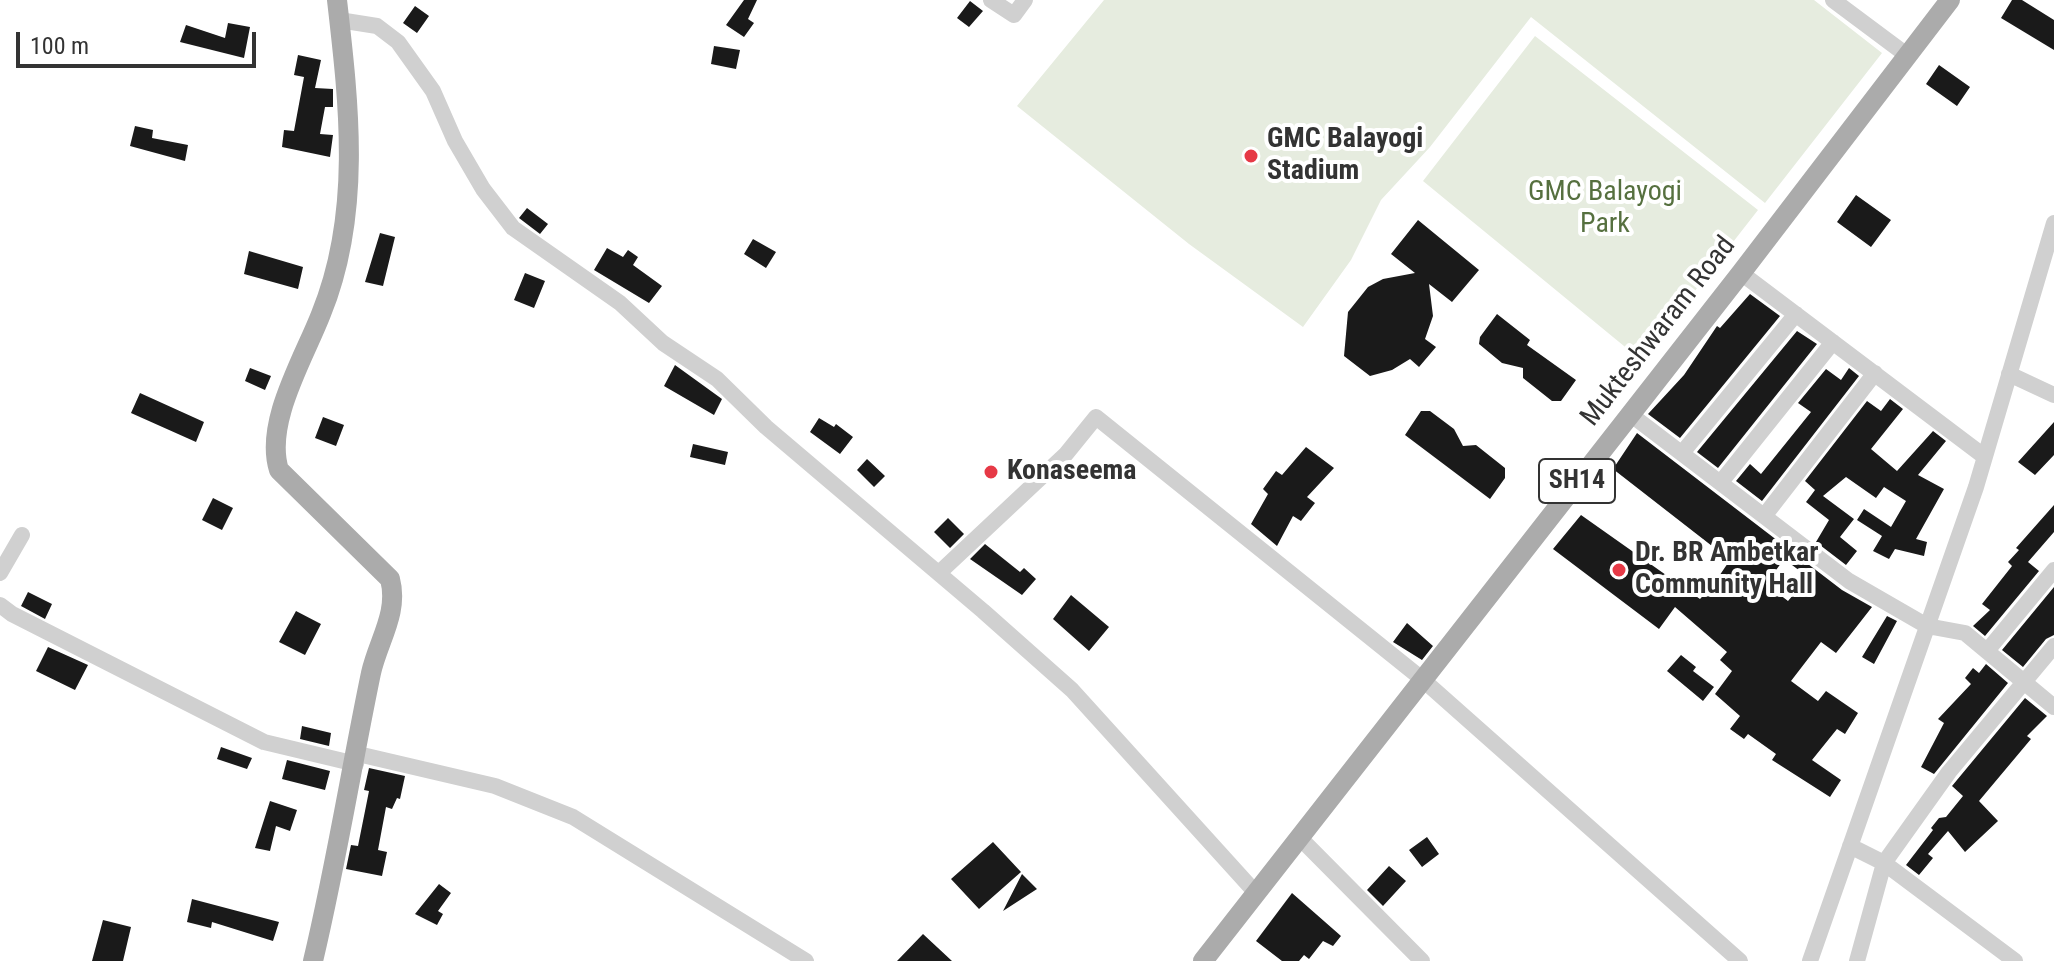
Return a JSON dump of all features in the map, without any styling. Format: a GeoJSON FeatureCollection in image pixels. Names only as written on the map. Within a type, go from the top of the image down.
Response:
{"type":"FeatureCollection","features":[{"type":"Feature","properties":{"kind":"main road","name":"Mukteshwaram Road"},"geometry":{"type":"LineString","coordinates":[[1203,961],[1741,273],[1950,0]]}},
{"type":"Feature","properties":{"kind":"main road"},"geometry":{"type":"LineString","coordinates":[[313,961],[357,759],[372,670],[394,596],[390,579],[279,470],[274,454],[277,422],[324,309],[347,208],[347,88],[338,10]]}},
{"type":"Feature","properties":{"kind":"street"},"geometry":{"type":"LineString","coordinates":[[991,0],[1014,15],[1025,0]]}},
{"type":"Feature","properties":{"kind":"street"},"geometry":{"type":"LineString","coordinates":[[1833,0],[1908,56]]}},
{"type":"Feature","properties":{"kind":"street"},"geometry":{"type":"LineString","coordinates":[[338,10],[377,26],[398,42],[433,91],[455,141],[483,189],[513,228],[620,303],[663,343],[717,379],[766,427],[940,572],[1072,690],[1255,892]]}},
{"type":"Feature","properties":{"kind":"street"},"geometry":{"type":"LineString","coordinates":[[1810,961],[1985,457],[2054,223]]}},
{"type":"Feature","properties":{"kind":"street"},"geometry":{"type":"LineString","coordinates":[[1741,273],[1985,457]]}},
{"type":"Feature","properties":{"kind":"street"},"geometry":{"type":"LineString","coordinates":[[1682,453],[1796,314]]}},
{"type":"Feature","properties":{"kind":"street"},"geometry":{"type":"LineString","coordinates":[[1721,482],[1833,342]]}},
{"type":"Feature","properties":{"kind":"street"},"geometry":{"type":"LineString","coordinates":[[1765,515],[1875,373]]}},
{"type":"Feature","properties":{"kind":"street"},"geometry":{"type":"LineString","coordinates":[[2009,374],[2054,395]]}},
{"type":"Feature","properties":{"kind":"street"},"geometry":{"type":"LineString","coordinates":[[1630,414],[1849,581],[1927,626],[1965,633],[2054,707]]}},
{"type":"Feature","properties":{"kind":"street"},"geometry":{"type":"LineString","coordinates":[[940,572],[1066,454],[1096,417],[1422,679],[1740,961]]}},
{"type":"Feature","properties":{"kind":"street"},"geometry":{"type":"LineString","coordinates":[[0,573],[22,535]]}},
{"type":"Feature","properties":{"kind":"street"},"geometry":{"type":"LineString","coordinates":[[1987,651],[2054,570]]}},
{"type":"Feature","properties":{"kind":"street"},"geometry":{"type":"LineString","coordinates":[[0,605],[12,614],[264,742],[495,786],[573,817],[806,961]]}},
{"type":"Feature","properties":{"kind":"street"},"geometry":{"type":"LineString","coordinates":[[1857,961],[1884,863],[1949,772],[2054,646]]}},
{"type":"Feature","properties":{"kind":"street"},"geometry":{"type":"LineString","coordinates":[[1300,838],[1422,961]]}},
{"type":"Feature","properties":{"kind":"street"},"geometry":{"type":"LineString","coordinates":[[1850,846],[1884,863],[2015,961]]}},
{"type":"Feature","properties":{"kind":"green space","name":"GMC Balayogi Stadium"},"geometry":{"type":"Polygon","coordinates":[[[1104,0],[1814,0],[1882,53],[1765,203],[1531,17],[1430,147],[1381,200],[1351,260],[1303,327],[1189,244],[1017,106],[1104,0]]]}},
{"type":"Feature","properties":{"kind":"green space","name":"GMC Balayogi Park"},"geometry":{"type":"Polygon","coordinates":[[[1535,36],[1758,210],[1641,360],[1423,181],[1535,36]]]}},
{"type":"Feature","properties":{"kind":"building"},"geometry":{"type":"Polygon","coordinates":[[[744,0],[757,0],[748,19],[754,23],[744,37],[726,25],[744,0]]]}},
{"type":"Feature","properties":{"kind":"building"},"geometry":{"type":"Polygon","coordinates":[[[2012,0],[2022,0],[2054,20],[2054,50],[2001,18],[2012,0]]]}},
{"type":"Feature","properties":{"kind":"building"},"geometry":{"type":"Polygon","coordinates":[[[970,1],[983,11],[969,27],[957,18],[970,1]]]}},
{"type":"Feature","properties":{"kind":"building"},"geometry":{"type":"Polygon","coordinates":[[[415,6],[429,16],[417,33],[403,23],[415,6]]]}},
{"type":"Feature","properties":{"kind":"building"},"geometry":{"type":"Polygon","coordinates":[[[228,23],[250,27],[244,58],[180,42],[186,25],[225,38],[228,23]]]}},
{"type":"Feature","properties":{"kind":"building"},"geometry":{"type":"Polygon","coordinates":[[[714,46],[740,50],[736,69],[711,64],[714,46]]]}},
{"type":"Feature","properties":{"kind":"building"},"geometry":{"type":"Polygon","coordinates":[[[298,55],[321,60],[315,88],[333,89],[333,107],[325,107],[320,134],[333,135],[330,157],[282,147],[284,130],[294,131],[304,77],[294,75],[298,55]]]}},
{"type":"Feature","properties":{"kind":"building"},"geometry":{"type":"Polygon","coordinates":[[[1939,65],[1970,87],[1957,106],[1926,84],[1939,65]]]}},
{"type":"Feature","properties":{"kind":"building"},"geometry":{"type":"Polygon","coordinates":[[[135,126],[153,130],[152,138],[188,145],[185,161],[130,146],[135,126]]]}},
{"type":"Feature","properties":{"kind":"building"},"geometry":{"type":"Polygon","coordinates":[[[1856,195],[1891,220],[1871,247],[1837,222],[1856,195]]]}},
{"type":"Feature","properties":{"kind":"building"},"geometry":{"type":"Polygon","coordinates":[[[527,208],[548,224],[540,234],[519,218],[527,208]]]}},
{"type":"Feature","properties":{"kind":"building"},"geometry":{"type":"Polygon","coordinates":[[[1418,220],[1479,270],[1452,302],[1429,284],[1433,316],[1425,339],[1436,347],[1419,367],[1410,359],[1392,370],[1370,376],[1344,356],[1348,312],[1368,287],[1383,279],[1415,273],[1391,254],[1418,220]]]}},
{"type":"Feature","properties":{"kind":"building"},"geometry":{"type":"Polygon","coordinates":[[[380,233],[395,237],[383,286],[365,282],[380,233]]]}},
{"type":"Feature","properties":{"kind":"building"},"geometry":{"type":"Polygon","coordinates":[[[753,239],[776,252],[766,268],[744,254],[753,239]]]}},
{"type":"Feature","properties":{"kind":"building"},"geometry":{"type":"Polygon","coordinates":[[[607,248],[623,257],[628,250],[638,257],[633,265],[662,286],[649,303],[594,270],[607,248]]]}},
{"type":"Feature","properties":{"kind":"building"},"geometry":{"type":"Polygon","coordinates":[[[249,251],[303,267],[298,289],[244,274],[249,251]]]}},
{"type":"Feature","properties":{"kind":"building"},"geometry":{"type":"Polygon","coordinates":[[[525,273],[545,281],[534,308],[514,300],[525,273]]]}},
{"type":"Feature","properties":{"kind":"building"},"geometry":{"type":"Polygon","coordinates":[[[1750,294],[1780,316],[1680,438],[1648,414],[1684,375],[1717,326],[1720,328],[1750,294]]]}},
{"type":"Feature","properties":{"kind":"building"},"geometry":{"type":"Polygon","coordinates":[[[1497,314],[1530,340],[1527,345],[1576,380],[1561,401],[1552,401],[1523,378],[1523,368],[1502,363],[1479,344],[1480,337],[1497,314]]]}},
{"type":"Feature","properties":{"kind":"building"},"geometry":{"type":"Polygon","coordinates":[[[1797,331],[1817,344],[1718,468],[1697,452],[1797,331]]]}},
{"type":"Feature","properties":{"kind":"building"},"geometry":{"type":"Polygon","coordinates":[[[675,365],[722,399],[714,415],[664,386],[675,365]]]}},
{"type":"Feature","properties":{"kind":"building"},"geometry":{"type":"Polygon","coordinates":[[[250,368],[271,376],[265,390],[245,381],[250,368]]]}},
{"type":"Feature","properties":{"kind":"building"},"geometry":{"type":"Polygon","coordinates":[[[1849,368],[1859,376],[1762,501],[1736,481],[1750,464],[1761,474],[1811,412],[1798,403],[1826,369],[1841,380],[1849,368]]]}},
{"type":"Feature","properties":{"kind":"building"},"geometry":{"type":"Polygon","coordinates":[[[140,393],[204,422],[196,442],[131,413],[140,393]]]}},
{"type":"Feature","properties":{"kind":"building"},"geometry":{"type":"Polygon","coordinates":[[[1890,399],[1903,409],[1871,449],[1897,471],[1933,431],[1946,441],[1918,475],[1944,489],[1916,539],[1927,542],[1924,556],[1895,549],[1889,559],[1873,551],[1882,536],[1857,520],[1864,509],[1891,527],[1906,501],[1884,487],[1876,498],[1846,477],[1823,496],[1854,519],[1840,537],[1857,551],[1846,565],[1816,542],[1829,520],[1806,502],[1815,490],[1805,481],[1867,401],[1881,411],[1890,399]]]}},
{"type":"Feature","properties":{"kind":"building"},"geometry":{"type":"Polygon","coordinates":[[[1421,411],[1430,411],[1454,429],[1463,446],[1476,445],[1505,468],[1505,478],[1490,499],[1405,435],[1421,411]]]}},
{"type":"Feature","properties":{"kind":"building"},"geometry":{"type":"Polygon","coordinates":[[[323,417],[344,425],[336,446],[315,438],[323,417]]]}},
{"type":"Feature","properties":{"kind":"building"},"geometry":{"type":"Polygon","coordinates":[[[819,418],[834,427],[836,424],[853,437],[840,454],[810,432],[819,418]]]}},
{"type":"Feature","properties":{"kind":"building"},"geometry":{"type":"Polygon","coordinates":[[[2054,422],[2054,455],[2035,475],[2018,462],[2054,422]]]}},
{"type":"Feature","properties":{"kind":"building"},"geometry":{"type":"Polygon","coordinates":[[[1637,433],[1842,590],[1872,607],[1836,653],[1821,642],[1791,681],[1818,701],[1826,691],[1858,713],[1845,734],[1837,729],[1812,760],[1841,780],[1830,797],[1772,760],[1776,754],[1748,734],[1744,739],[1730,729],[1740,716],[1715,694],[1732,671],[1720,660],[1727,652],[1675,607],[1659,629],[1553,549],[1581,515],[1700,599],[1713,585],[1730,560],[1613,469],[1637,433]],[[1784,559],[1766,584],[1788,601],[1808,577],[1784,559]]]}},
{"type":"Feature","properties":{"kind":"building"},"geometry":{"type":"Polygon","coordinates":[[[693,444],[728,452],[725,465],[690,457],[693,444]]]}},
{"type":"Feature","properties":{"kind":"building"},"geometry":{"type":"Polygon","coordinates":[[[1306,447],[1334,468],[1307,497],[1315,503],[1301,521],[1293,516],[1277,546],[1251,524],[1268,494],[1263,489],[1276,471],[1282,475],[1306,447]]]}},
{"type":"Feature","properties":{"kind":"building"},"geometry":{"type":"Polygon","coordinates":[[[867,459],[885,476],[874,487],[857,470],[867,459]]]}},
{"type":"Feature","properties":{"kind":"building"},"geometry":{"type":"Polygon","coordinates":[[[213,498],[233,508],[222,530],[202,520],[213,498]]]}},
{"type":"Feature","properties":{"kind":"building"},"geometry":{"type":"Polygon","coordinates":[[[2054,505],[2054,532],[2028,562],[2039,571],[1985,636],[1973,626],[1990,610],[1982,604],[2012,566],[2008,562],[2019,550],[2016,548],[2054,505]]]}},
{"type":"Feature","properties":{"kind":"building"},"geometry":{"type":"Polygon","coordinates":[[[948,518],[964,534],[950,548],[934,532],[948,518]]]}},
{"type":"Feature","properties":{"kind":"building"},"geometry":{"type":"Polygon","coordinates":[[[985,544],[1020,572],[1024,568],[1036,579],[1022,595],[970,559],[985,544]]]}},
{"type":"Feature","properties":{"kind":"building"},"geometry":{"type":"Polygon","coordinates":[[[2054,587],[2054,635],[2046,639],[2023,667],[2002,650],[2054,587]]]}},
{"type":"Feature","properties":{"kind":"building"},"geometry":{"type":"Polygon","coordinates":[[[28,592],[52,604],[45,619],[21,606],[28,592]]]}},
{"type":"Feature","properties":{"kind":"building"},"geometry":{"type":"Polygon","coordinates":[[[1071,595],[1109,627],[1089,651],[1053,619],[1071,595]]]}},
{"type":"Feature","properties":{"kind":"building"},"geometry":{"type":"Polygon","coordinates":[[[296,611],[321,624],[305,655],[279,642],[296,611]]]}},
{"type":"Feature","properties":{"kind":"building"},"geometry":{"type":"Polygon","coordinates":[[[1887,616],[1897,621],[1874,664],[1862,657],[1887,616]]]}},
{"type":"Feature","properties":{"kind":"building"},"geometry":{"type":"Polygon","coordinates":[[[1407,623],[1433,646],[1422,660],[1393,642],[1407,623]]]}},
{"type":"Feature","properties":{"kind":"building"},"geometry":{"type":"Polygon","coordinates":[[[48,647],[88,665],[75,690],[36,671],[48,647]]]}},
{"type":"Feature","properties":{"kind":"building"},"geometry":{"type":"Polygon","coordinates":[[[1681,655],[1696,667],[1693,671],[1714,687],[1703,701],[1667,671],[1681,655]]]}},
{"type":"Feature","properties":{"kind":"building"},"geometry":{"type":"Polygon","coordinates":[[[1986,664],[2008,683],[1934,774],[1921,767],[1944,723],[1938,719],[1971,684],[1965,678],[1973,668],[1979,673],[1986,664]]]}},
{"type":"Feature","properties":{"kind":"building"},"geometry":{"type":"Polygon","coordinates":[[[2025,698],[2047,716],[2027,736],[2031,739],[1979,801],[1998,821],[1965,852],[1948,831],[1928,854],[1933,858],[1919,875],[1906,865],[1939,818],[1946,817],[1963,796],[1952,786],[2025,698]]]}},
{"type":"Feature","properties":{"kind":"building"},"geometry":{"type":"Polygon","coordinates":[[[302,726],[331,733],[329,746],[300,739],[302,726]]]}},
{"type":"Feature","properties":{"kind":"building"},"geometry":{"type":"Polygon","coordinates":[[[221,747],[252,758],[247,769],[217,759],[221,747]]]}},
{"type":"Feature","properties":{"kind":"building"},"geometry":{"type":"Polygon","coordinates":[[[287,760],[330,771],[325,790],[282,779],[287,760]]]}},
{"type":"Feature","properties":{"kind":"building"},"geometry":{"type":"Polygon","coordinates":[[[369,768],[405,776],[400,799],[397,798],[392,809],[386,807],[378,850],[387,852],[382,876],[346,869],[351,845],[358,846],[369,791],[364,790],[369,768]]]}},
{"type":"Feature","properties":{"kind":"building"},"geometry":{"type":"Polygon","coordinates":[[[270,801],[297,810],[290,831],[276,826],[270,851],[255,848],[270,801]]]}},
{"type":"Feature","properties":{"kind":"building"},"geometry":{"type":"Polygon","coordinates":[[[1427,837],[1439,854],[1422,867],[1409,850],[1427,837]]]}},
{"type":"Feature","properties":{"kind":"building"},"geometry":{"type":"Polygon","coordinates":[[[993,842],[1021,872],[979,909],[951,879],[993,842]]]}},
{"type":"Feature","properties":{"kind":"building"},"geometry":{"type":"Polygon","coordinates":[[[1389,866],[1406,881],[1383,906],[1367,890],[1389,866]]]}},
{"type":"Feature","properties":{"kind":"building"},"geometry":{"type":"Polygon","coordinates":[[[1022,874],[1037,889],[1003,911],[1022,874]]]}},
{"type":"Feature","properties":{"kind":"building"},"geometry":{"type":"Polygon","coordinates":[[[439,884],[451,893],[438,911],[443,914],[437,925],[415,914],[439,884]]]}},
{"type":"Feature","properties":{"kind":"building"},"geometry":{"type":"Polygon","coordinates":[[[1292,893],[1341,936],[1333,946],[1323,941],[1309,959],[1304,955],[1299,961],[1282,961],[1256,941],[1292,893]]]}},
{"type":"Feature","properties":{"kind":"building"},"geometry":{"type":"Polygon","coordinates":[[[192,899],[279,922],[273,941],[212,922],[211,928],[187,922],[192,899]]]}},
{"type":"Feature","properties":{"kind":"building"},"geometry":{"type":"Polygon","coordinates":[[[103,920],[131,927],[123,961],[92,961],[103,920]]]}},
{"type":"Feature","properties":{"kind":"building"},"geometry":{"type":"Polygon","coordinates":[[[923,934],[952,961],[897,961],[923,934]]]}},
{"type":"Feature","properties":{"kind":"place","name":"GMC Balayogi Stadium"},"geometry":{"type":"Point","coordinates":[1251,156]}},
{"type":"Feature","properties":{"kind":"place","name":"Konaseema"},"geometry":{"type":"Point","coordinates":[991,472]}},
{"type":"Feature","properties":{"kind":"place","name":"Dr. BR Ambetkar Community Hall"},"geometry":{"type":"Point","coordinates":[1619,570]}}]}
